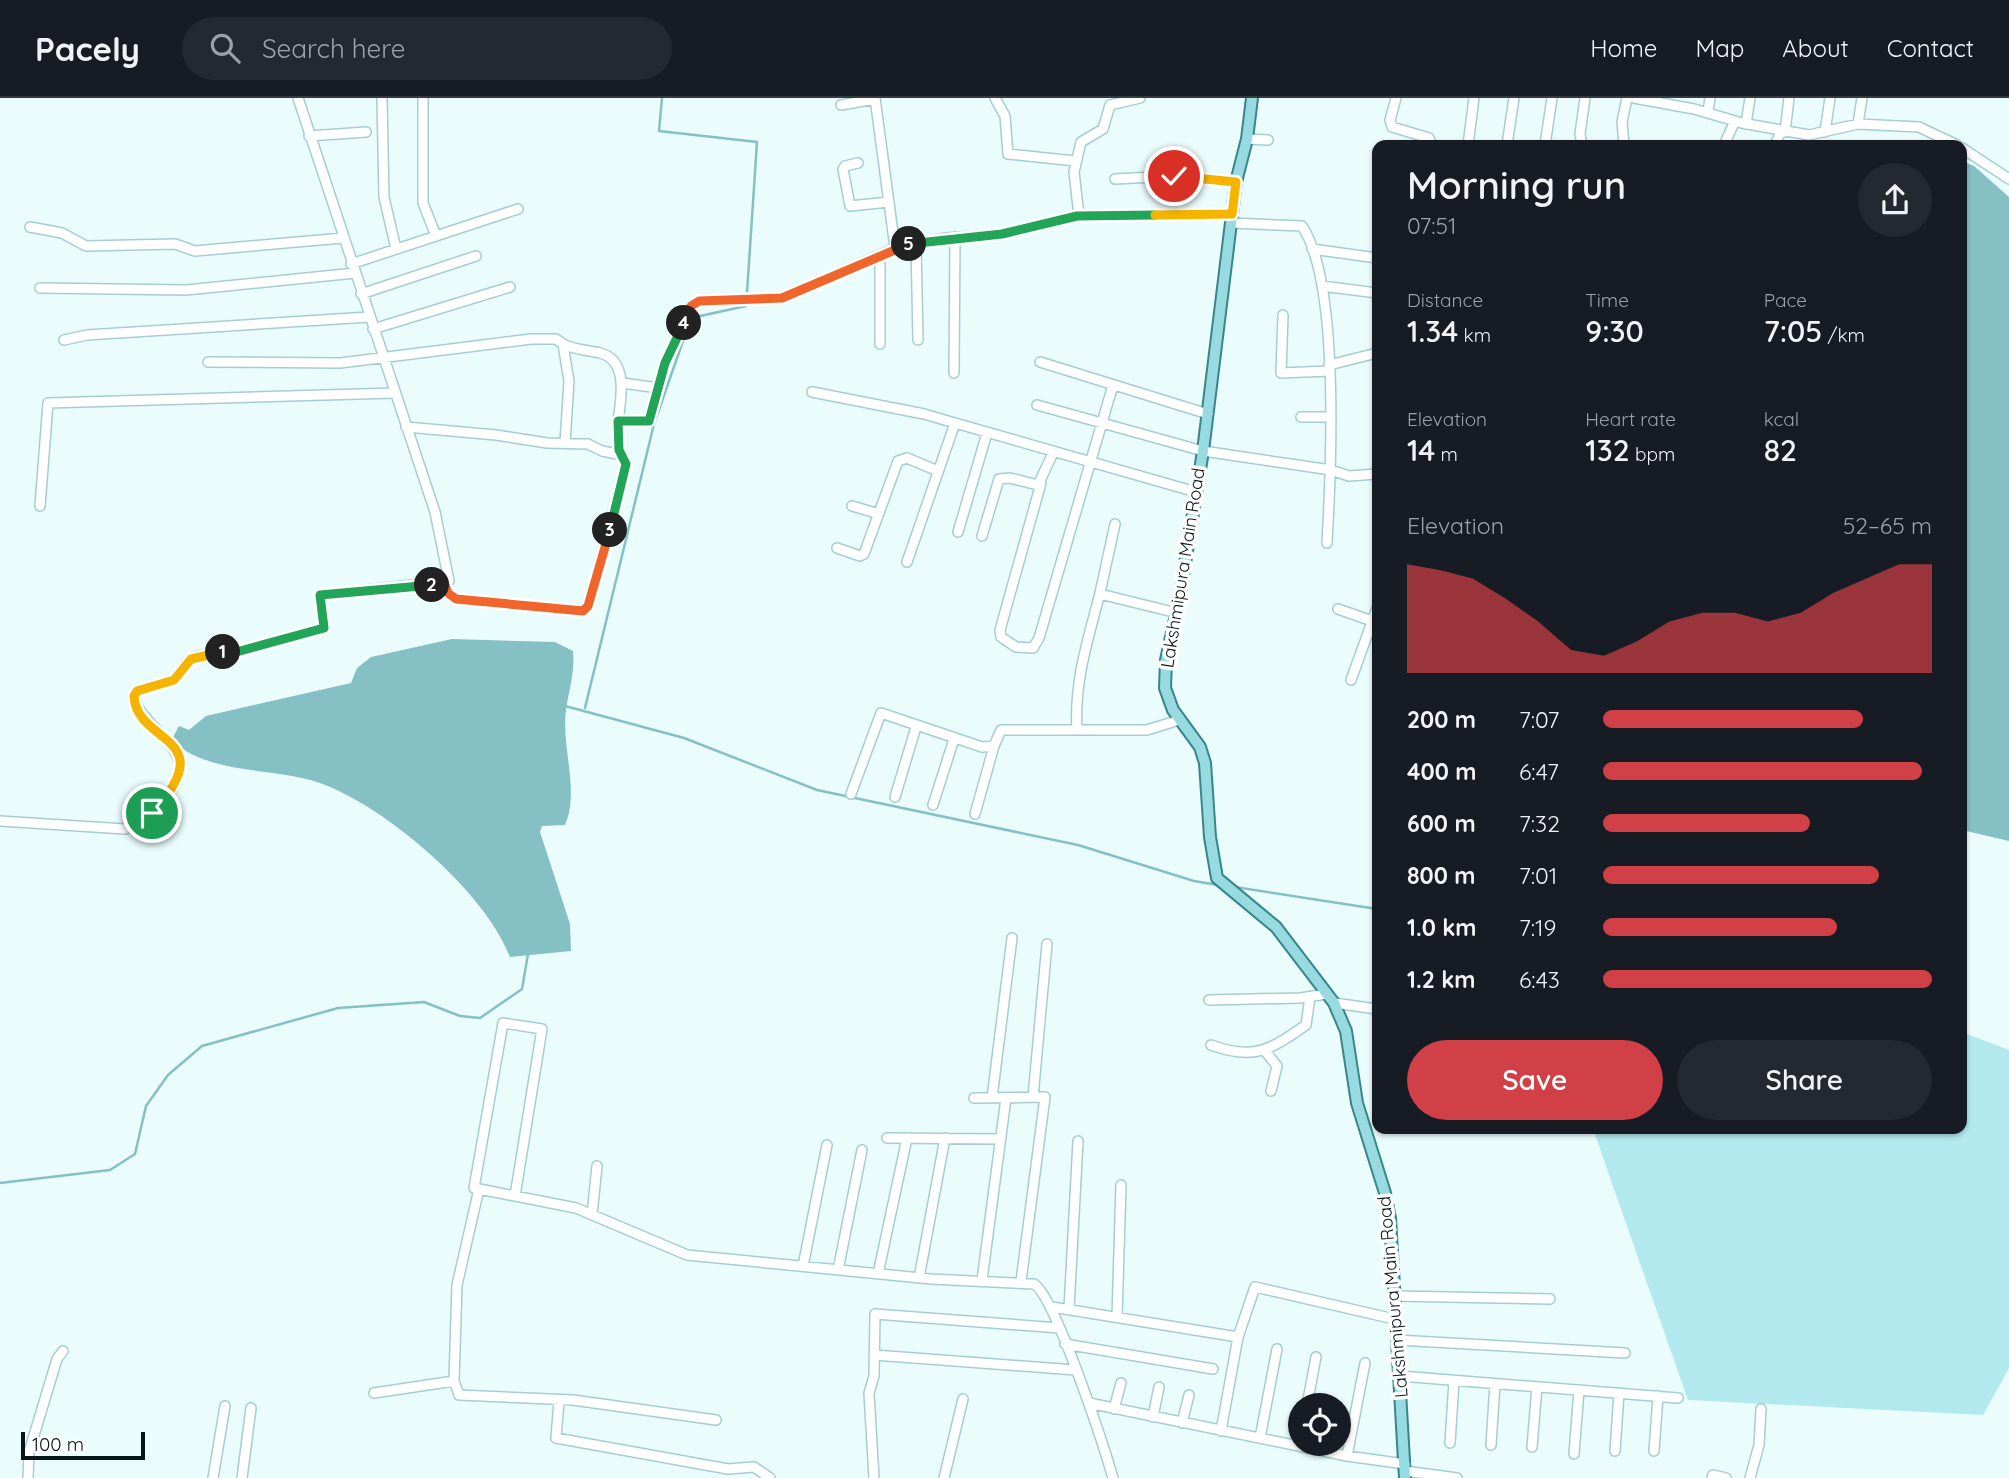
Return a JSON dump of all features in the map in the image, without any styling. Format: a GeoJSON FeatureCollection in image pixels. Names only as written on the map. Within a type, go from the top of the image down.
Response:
{"type":"FeatureCollection","features":[{"type":"Feature","properties":{"kind":"main road","name":"Lakshmipura Main Road"},"geometry":{"type":"LineString","coordinates":[[1252,98],[1247,139],[1236,182],[1203,451],[1177,612],[1166,660],[1164,688],[1167,700],[1179,720],[1200,747],[1205,763],[1210,837],[1217,878],[1276,927],[1331,998],[1346,1031],[1357,1103],[1385,1193],[1405,1471]]}},
{"type":"Feature","properties":{"kind":"street"},"geometry":{"type":"LineString","coordinates":[[0,821],[125,829],[135,825],[167,796],[177,779],[180,764],[172,744],[138,709],[134,701],[137,691],[174,680],[186,663],[198,656],[240,651],[324,628],[320,595],[449,581],[435,512],[298,98]]}},
{"type":"Feature","properties":{"kind":"street"},"geometry":{"type":"LineString","coordinates":[[382,98],[384,197],[396,249]]}},
{"type":"Feature","properties":{"kind":"street"},"geometry":{"type":"LineString","coordinates":[[423,98],[423,203],[436,236]]}},
{"type":"Feature","properties":{"kind":"street"},"geometry":{"type":"LineString","coordinates":[[995,98],[1005,116],[1008,154],[1014,157],[1075,161]]}},
{"type":"Feature","properties":{"kind":"street"},"geometry":{"type":"LineString","coordinates":[[1079,216],[1075,161],[1081,142],[1103,130],[1110,105],[1140,98]]}},
{"type":"Feature","properties":{"kind":"street"},"geometry":{"type":"LineString","coordinates":[[1396,98],[1390,120],[1392,127],[1430,140]]}},
{"type":"Feature","properties":{"kind":"street"},"geometry":{"type":"LineString","coordinates":[[1469,140],[1474,98]]}},
{"type":"Feature","properties":{"kind":"street"},"geometry":{"type":"LineString","coordinates":[[1508,140],[1514,98]]}},
{"type":"Feature","properties":{"kind":"street"},"geometry":{"type":"LineString","coordinates":[[1546,140],[1552,98]]}},
{"type":"Feature","properties":{"kind":"street"},"geometry":{"type":"LineString","coordinates":[[1581,140],[1585,98]]}},
{"type":"Feature","properties":{"kind":"street"},"geometry":{"type":"LineString","coordinates":[[1624,140],[1622,122],[1627,98]]}},
{"type":"Feature","properties":{"kind":"street"},"geometry":{"type":"LineString","coordinates":[[1633,98],[1708,112],[1783,132],[1810,135],[1858,124],[1919,127],[1946,140]]}},
{"type":"Feature","properties":{"kind":"street"},"geometry":{"type":"LineString","coordinates":[[1708,112],[1710,98]]}},
{"type":"Feature","properties":{"kind":"street"},"geometry":{"type":"LineString","coordinates":[[1746,124],[1750,98]]}},
{"type":"Feature","properties":{"kind":"street"},"geometry":{"type":"LineString","coordinates":[[1778,140],[1783,132],[1789,98]]}},
{"type":"Feature","properties":{"kind":"street"},"geometry":{"type":"LineString","coordinates":[[1825,132],[1830,98]]}},
{"type":"Feature","properties":{"kind":"street"},"geometry":{"type":"LineString","coordinates":[[1858,124],[1862,98]]}},
{"type":"Feature","properties":{"kind":"street"},"geometry":{"type":"LineString","coordinates":[[841,106],[875,99],[895,248]]}},
{"type":"Feature","properties":{"kind":"street"},"geometry":{"type":"LineString","coordinates":[[1726,140],[1735,121]]}},
{"type":"Feature","properties":{"kind":"street"},"geometry":{"type":"LineString","coordinates":[[309,136],[366,132]]}},
{"type":"Feature","properties":{"kind":"street"},"geometry":{"type":"LineString","coordinates":[[1247,139],[1268,141]]}},
{"type":"Feature","properties":{"kind":"street"},"geometry":{"type":"LineString","coordinates":[[1967,151],[2009,178]]}},
{"type":"Feature","properties":{"kind":"street"},"geometry":{"type":"LineString","coordinates":[[858,163],[843,169],[850,206],[889,202]]}},
{"type":"Feature","properties":{"kind":"street"},"geometry":{"type":"LineString","coordinates":[[1115,179],[1174,176],[1236,182]]}},
{"type":"Feature","properties":{"kind":"street"},"geometry":{"type":"LineString","coordinates":[[40,288],[186,290],[353,268],[396,249],[518,209]]}},
{"type":"Feature","properties":{"kind":"street"},"geometry":{"type":"LineString","coordinates":[[618,421],[649,421],[665,363],[691,306],[699,301],[782,298],[895,248],[955,237],[1002,234],[1079,216],[1232,218],[1297,224],[1306,231],[1322,286],[1330,417],[1331,470],[1327,543]]}},
{"type":"Feature","properties":{"kind":"street"},"geometry":{"type":"LineString","coordinates":[[30,227],[62,233],[86,246],[174,244],[195,251],[343,238]]}},
{"type":"Feature","properties":{"kind":"street"},"geometry":{"type":"LineString","coordinates":[[954,373],[955,237]]}},
{"type":"Feature","properties":{"kind":"street"},"geometry":{"type":"LineString","coordinates":[[916,243],[918,340]]}},
{"type":"Feature","properties":{"kind":"street"},"geometry":{"type":"LineString","coordinates":[[1312,249],[1372,257]]}},
{"type":"Feature","properties":{"kind":"street"},"geometry":{"type":"LineString","coordinates":[[880,255],[880,344]]}},
{"type":"Feature","properties":{"kind":"street"},"geometry":{"type":"LineString","coordinates":[[361,294],[476,256]]}},
{"type":"Feature","properties":{"kind":"street"},"geometry":{"type":"LineString","coordinates":[[373,329],[510,286]]}},
{"type":"Feature","properties":{"kind":"street"},"geometry":{"type":"LineString","coordinates":[[1322,286],[1372,292]]}},
{"type":"Feature","properties":{"kind":"street"},"geometry":{"type":"LineString","coordinates":[[1283,315],[1280,373],[1329,368],[1372,355]]}},
{"type":"Feature","properties":{"kind":"street"},"geometry":{"type":"LineString","coordinates":[[64,340],[101,334],[369,317]]}},
{"type":"Feature","properties":{"kind":"street"},"geometry":{"type":"LineString","coordinates":[[208,362],[340,363],[530,339],[556,339],[563,344],[611,358],[622,383],[618,421],[619,450],[626,464],[588,606],[583,611],[456,599],[448,593],[444,582]]}},
{"type":"Feature","properties":{"kind":"street"},"geometry":{"type":"LineString","coordinates":[[563,344],[569,381],[565,443]]}},
{"type":"Feature","properties":{"kind":"street"},"geometry":{"type":"LineString","coordinates":[[1040,362],[1208,414]]}},
{"type":"Feature","properties":{"kind":"street"},"geometry":{"type":"LineString","coordinates":[[622,383],[659,388]]}},
{"type":"Feature","properties":{"kind":"street"},"geometry":{"type":"LineString","coordinates":[[1053,453],[1041,483],[1000,631],[1001,636],[1016,647],[1032,648],[1039,638],[1113,385]]}},
{"type":"Feature","properties":{"kind":"street"},"geometry":{"type":"LineString","coordinates":[[40,506],[48,403],[394,393]]}},
{"type":"Feature","properties":{"kind":"street"},"geometry":{"type":"LineString","coordinates":[[812,393],[924,414],[1091,465],[1196,492]]}},
{"type":"Feature","properties":{"kind":"street"},"geometry":{"type":"LineString","coordinates":[[1037,405],[1203,451],[1331,470],[1349,476],[1372,474]]}},
{"type":"Feature","properties":{"kind":"street"},"geometry":{"type":"LineString","coordinates":[[1301,417],[1330,417]]}},
{"type":"Feature","properties":{"kind":"street"},"geometry":{"type":"LineString","coordinates":[[907,562],[955,423]]}},
{"type":"Feature","properties":{"kind":"street"},"geometry":{"type":"LineString","coordinates":[[406,427],[588,444],[602,451],[624,456]]}},
{"type":"Feature","properties":{"kind":"street"},"geometry":{"type":"LineString","coordinates":[[958,532],[987,433]]}},
{"type":"Feature","properties":{"kind":"street"},"geometry":{"type":"LineString","coordinates":[[837,548],[863,556],[898,461],[907,458],[938,471]]}},
{"type":"Feature","properties":{"kind":"street"},"geometry":{"type":"LineString","coordinates":[[982,536],[999,479],[1010,478],[1031,485],[1041,483]]}},
{"type":"Feature","properties":{"kind":"street"},"geometry":{"type":"LineString","coordinates":[[852,506],[878,514]]}},
{"type":"Feature","properties":{"kind":"street"},"geometry":{"type":"LineString","coordinates":[[1077,730],[1075,703],[1081,657],[1100,594],[1115,524]]}},
{"type":"Feature","properties":{"kind":"street"},"geometry":{"type":"LineString","coordinates":[[1100,594],[1177,612]]}},
{"type":"Feature","properties":{"kind":"street"},"geometry":{"type":"LineString","coordinates":[[1338,609],[1372,621]]}},
{"type":"Feature","properties":{"kind":"street"},"geometry":{"type":"LineString","coordinates":[[1351,680],[1372,629]]}},
{"type":"Feature","properties":{"kind":"street"},"geometry":{"type":"LineString","coordinates":[[851,794],[881,713],[954,739],[982,747],[994,746]]}},
{"type":"Feature","properties":{"kind":"street"},"geometry":{"type":"LineString","coordinates":[[975,814],[1001,730],[1147,730],[1179,720]]}},
{"type":"Feature","properties":{"kind":"street"},"geometry":{"type":"LineString","coordinates":[[895,797],[916,727]]}},
{"type":"Feature","properties":{"kind":"street"},"geometry":{"type":"LineString","coordinates":[[933,806],[954,739]]}},
{"type":"Feature","properties":{"kind":"street"},"geometry":{"type":"LineString","coordinates":[[992,1098],[1012,938]]}},
{"type":"Feature","properties":{"kind":"street"},"geometry":{"type":"LineString","coordinates":[[1033,1097],[1047,944]]}},
{"type":"Feature","properties":{"kind":"street"},"geometry":{"type":"LineString","coordinates":[[1211,1045],[1233,1053],[1265,1051],[1306,1025],[1310,997]]}},
{"type":"Feature","properties":{"kind":"street"},"geometry":{"type":"LineString","coordinates":[[1209,1000],[1331,998],[1372,1008]]}},
{"type":"Feature","properties":{"kind":"street"},"geometry":{"type":"LineString","coordinates":[[515,1196],[542,1029],[503,1023],[474,1188],[576,1208],[687,1255],[919,1278],[1021,1281],[1041,1288],[1052,1307],[1089,1403],[1113,1478]]}},
{"type":"Feature","properties":{"kind":"street"},"geometry":{"type":"LineString","coordinates":[[1265,1051],[1277,1066],[1271,1091]]}},
{"type":"Feature","properties":{"kind":"street"},"geometry":{"type":"LineString","coordinates":[[974,1098],[1045,1097],[1021,1281]]}},
{"type":"Feature","properties":{"kind":"street"},"geometry":{"type":"LineString","coordinates":[[982,1280],[1006,1098]]}},
{"type":"Feature","properties":{"kind":"street"},"geometry":{"type":"LineString","coordinates":[[887,1138],[1001,1139]]}},
{"type":"Feature","properties":{"kind":"street"},"geometry":{"type":"LineString","coordinates":[[878,1274],[907,1138]]}},
{"type":"Feature","properties":{"kind":"street"},"geometry":{"type":"LineString","coordinates":[[919,1278],[945,1138]]}},
{"type":"Feature","properties":{"kind":"street"},"geometry":{"type":"LineString","coordinates":[[1069,1309],[1078,1141]]}},
{"type":"Feature","properties":{"kind":"street"},"geometry":{"type":"LineString","coordinates":[[803,1266],[827,1145]]}},
{"type":"Feature","properties":{"kind":"street"},"geometry":{"type":"LineString","coordinates":[[838,1270],[862,1150]]}},
{"type":"Feature","properties":{"kind":"street"},"geometry":{"type":"LineString","coordinates":[[592,1215],[597,1166]]}},
{"type":"Feature","properties":{"kind":"street"},"geometry":{"type":"LineString","coordinates":[[1117,1317],[1121,1185]]}},
{"type":"Feature","properties":{"kind":"street"},"geometry":{"type":"LineString","coordinates":[[479,1189],[457,1285],[454,1381],[459,1395],[559,1401],[716,1420]]}},
{"type":"Feature","properties":{"kind":"street"},"geometry":{"type":"LineString","coordinates":[[1221,1431],[1238,1337],[1255,1287],[1394,1319]]}},
{"type":"Feature","properties":{"kind":"street"},"geometry":{"type":"LineString","coordinates":[[1394,1296],[1550,1299]]}},
{"type":"Feature","properties":{"kind":"street"},"geometry":{"type":"LineString","coordinates":[[1052,1307],[1238,1337]]}},
{"type":"Feature","properties":{"kind":"street"},"geometry":{"type":"LineString","coordinates":[[874,1478],[869,1393],[874,1376],[875,1314],[1059,1328]]}},
{"type":"Feature","properties":{"kind":"street"},"geometry":{"type":"LineString","coordinates":[[1397,1340],[1625,1353]]}},
{"type":"Feature","properties":{"kind":"street"},"geometry":{"type":"LineString","coordinates":[[1065,1344],[1213,1368]]}},
{"type":"Feature","properties":{"kind":"street"},"geometry":{"type":"LineString","coordinates":[[1260,1438],[1277,1349]]}},
{"type":"Feature","properties":{"kind":"street"},"geometry":{"type":"LineString","coordinates":[[28,1478],[29,1452],[57,1359],[63,1351]]}},
{"type":"Feature","properties":{"kind":"street"},"geometry":{"type":"LineString","coordinates":[[874,1355],[1075,1370]]}},
{"type":"Feature","properties":{"kind":"street"},"geometry":{"type":"LineString","coordinates":[[1309,1393],[1316,1357]]}},
{"type":"Feature","properties":{"kind":"street"},"geometry":{"type":"LineString","coordinates":[[1351,1435],[1365,1363]]}},
{"type":"Feature","properties":{"kind":"street"},"geometry":{"type":"LineString","coordinates":[[1400,1376],[1678,1398]]}},
{"type":"Feature","properties":{"kind":"street"},"geometry":{"type":"LineString","coordinates":[[374,1393],[454,1381]]}},
{"type":"Feature","properties":{"kind":"street"},"geometry":{"type":"LineString","coordinates":[[1450,1443],[1454,1381]]}},
{"type":"Feature","properties":{"kind":"street"},"geometry":{"type":"LineString","coordinates":[[1114,1409],[1121,1383]]}},
{"type":"Feature","properties":{"kind":"street"},"geometry":{"type":"LineString","coordinates":[[1491,1445],[1495,1384]]}},
{"type":"Feature","properties":{"kind":"street"},"geometry":{"type":"LineString","coordinates":[[1153,1417],[1159,1387]]}},
{"type":"Feature","properties":{"kind":"street"},"geometry":{"type":"LineString","coordinates":[[1532,1447],[1538,1387]]}},
{"type":"Feature","properties":{"kind":"street"},"geometry":{"type":"LineString","coordinates":[[1574,1454],[1579,1390]]}},
{"type":"Feature","properties":{"kind":"street"},"geometry":{"type":"LineString","coordinates":[[1615,1451],[1619,1394]]}},
{"type":"Feature","properties":{"kind":"street"},"geometry":{"type":"LineString","coordinates":[[1182,1423],[1189,1395]]}},
{"type":"Feature","properties":{"kind":"street"},"geometry":{"type":"LineString","coordinates":[[1654,1451],[1658,1396]]}},
{"type":"Feature","properties":{"kind":"street"},"geometry":{"type":"LineString","coordinates":[[944,1478],[963,1399]]}},
{"type":"Feature","properties":{"kind":"street"},"geometry":{"type":"LineString","coordinates":[[559,1401],[556,1438],[728,1469],[754,1467],[770,1478]]}},
{"type":"Feature","properties":{"kind":"street"},"geometry":{"type":"LineString","coordinates":[[1089,1403],[1221,1431],[1288,1441]]}},
{"type":"Feature","properties":{"kind":"street"},"geometry":{"type":"LineString","coordinates":[[213,1478],[225,1406]]}},
{"type":"Feature","properties":{"kind":"street"},"geometry":{"type":"LineString","coordinates":[[242,1478],[251,1408]]}},
{"type":"Feature","properties":{"kind":"street"},"geometry":{"type":"LineString","coordinates":[[1750,1478],[1759,1445],[1761,1409]]}},
{"type":"Feature","properties":{"kind":"street"},"geometry":{"type":"LineString","coordinates":[[1347,1456],[1405,1471],[1457,1478]]}},
{"type":"Feature","properties":{"kind":"street"},"geometry":{"type":"LineString","coordinates":[[1712,1478],[1713,1475],[1726,1478]]}},
{"type":"Feature","properties":{"kind":"shaded area"},"geometry":{"type":"Polygon","coordinates":[[[1967,163],[1974,166],[2009,197],[2009,841],[1967,831],[1967,163]]]}},
{"type":"Feature","properties":{"kind":"shaded area"},"geometry":{"type":"Polygon","coordinates":[[[452,639],[555,642],[573,651],[565,724],[571,783],[569,812],[565,825],[542,826],[540,832],[570,924],[571,951],[510,957],[497,931],[479,905],[455,878],[429,853],[371,809],[317,782],[201,759],[172,739],[179,726],[189,730],[206,716],[351,683],[357,668],[371,657],[452,639]]]}},
{"type":"Feature","properties":{"kind":"shaded area"},"geometry":{"type":"Polygon","coordinates":[[[1967,1034],[2009,1050],[2009,1368],[1983,1415],[1688,1400],[1595,1134],[1967,1134],[1967,1034]]]}},
{"type":"Feature","properties":{"kind":"waterway"},"geometry":{"type":"LineString","coordinates":[[662,98],[659,131],[757,142],[747,293]]}},
{"type":"Feature","properties":{"kind":"waterway"},"geometry":{"type":"LineString","coordinates":[[585,708],[654,424],[691,318],[746,306]]}},
{"type":"Feature","properties":{"kind":"waterway"},"geometry":{"type":"LineString","coordinates":[[565,706],[684,738],[817,790],[1078,845],[1194,881],[1218,885]]}},
{"type":"Feature","properties":{"kind":"waterway"},"geometry":{"type":"LineString","coordinates":[[1235,887],[1372,908]]}},
{"type":"Feature","properties":{"kind":"waterway"},"geometry":{"type":"LineString","coordinates":[[0,1183],[110,1170],[135,1154],[146,1106],[168,1075],[202,1046],[338,1008],[424,1002],[460,1016],[480,1018],[522,989],[528,954]]}},
{"type":"Feature","properties":{"kind":"route"},"geometry":{"type":"LineString","coordinates":[[152,813],[173,788],[180,764],[172,744],[138,709],[134,701],[137,691],[168,684],[186,663],[198,656],[240,651],[324,628],[320,595],[444,582],[448,593],[456,599],[583,611],[588,606],[605,549],[626,464],[619,450],[618,421],[649,421],[665,363],[691,306],[699,301],[782,298],[898,247],[946,238],[1002,234],[1077,216],[1232,214],[1236,182],[1174,176]]}}]}
